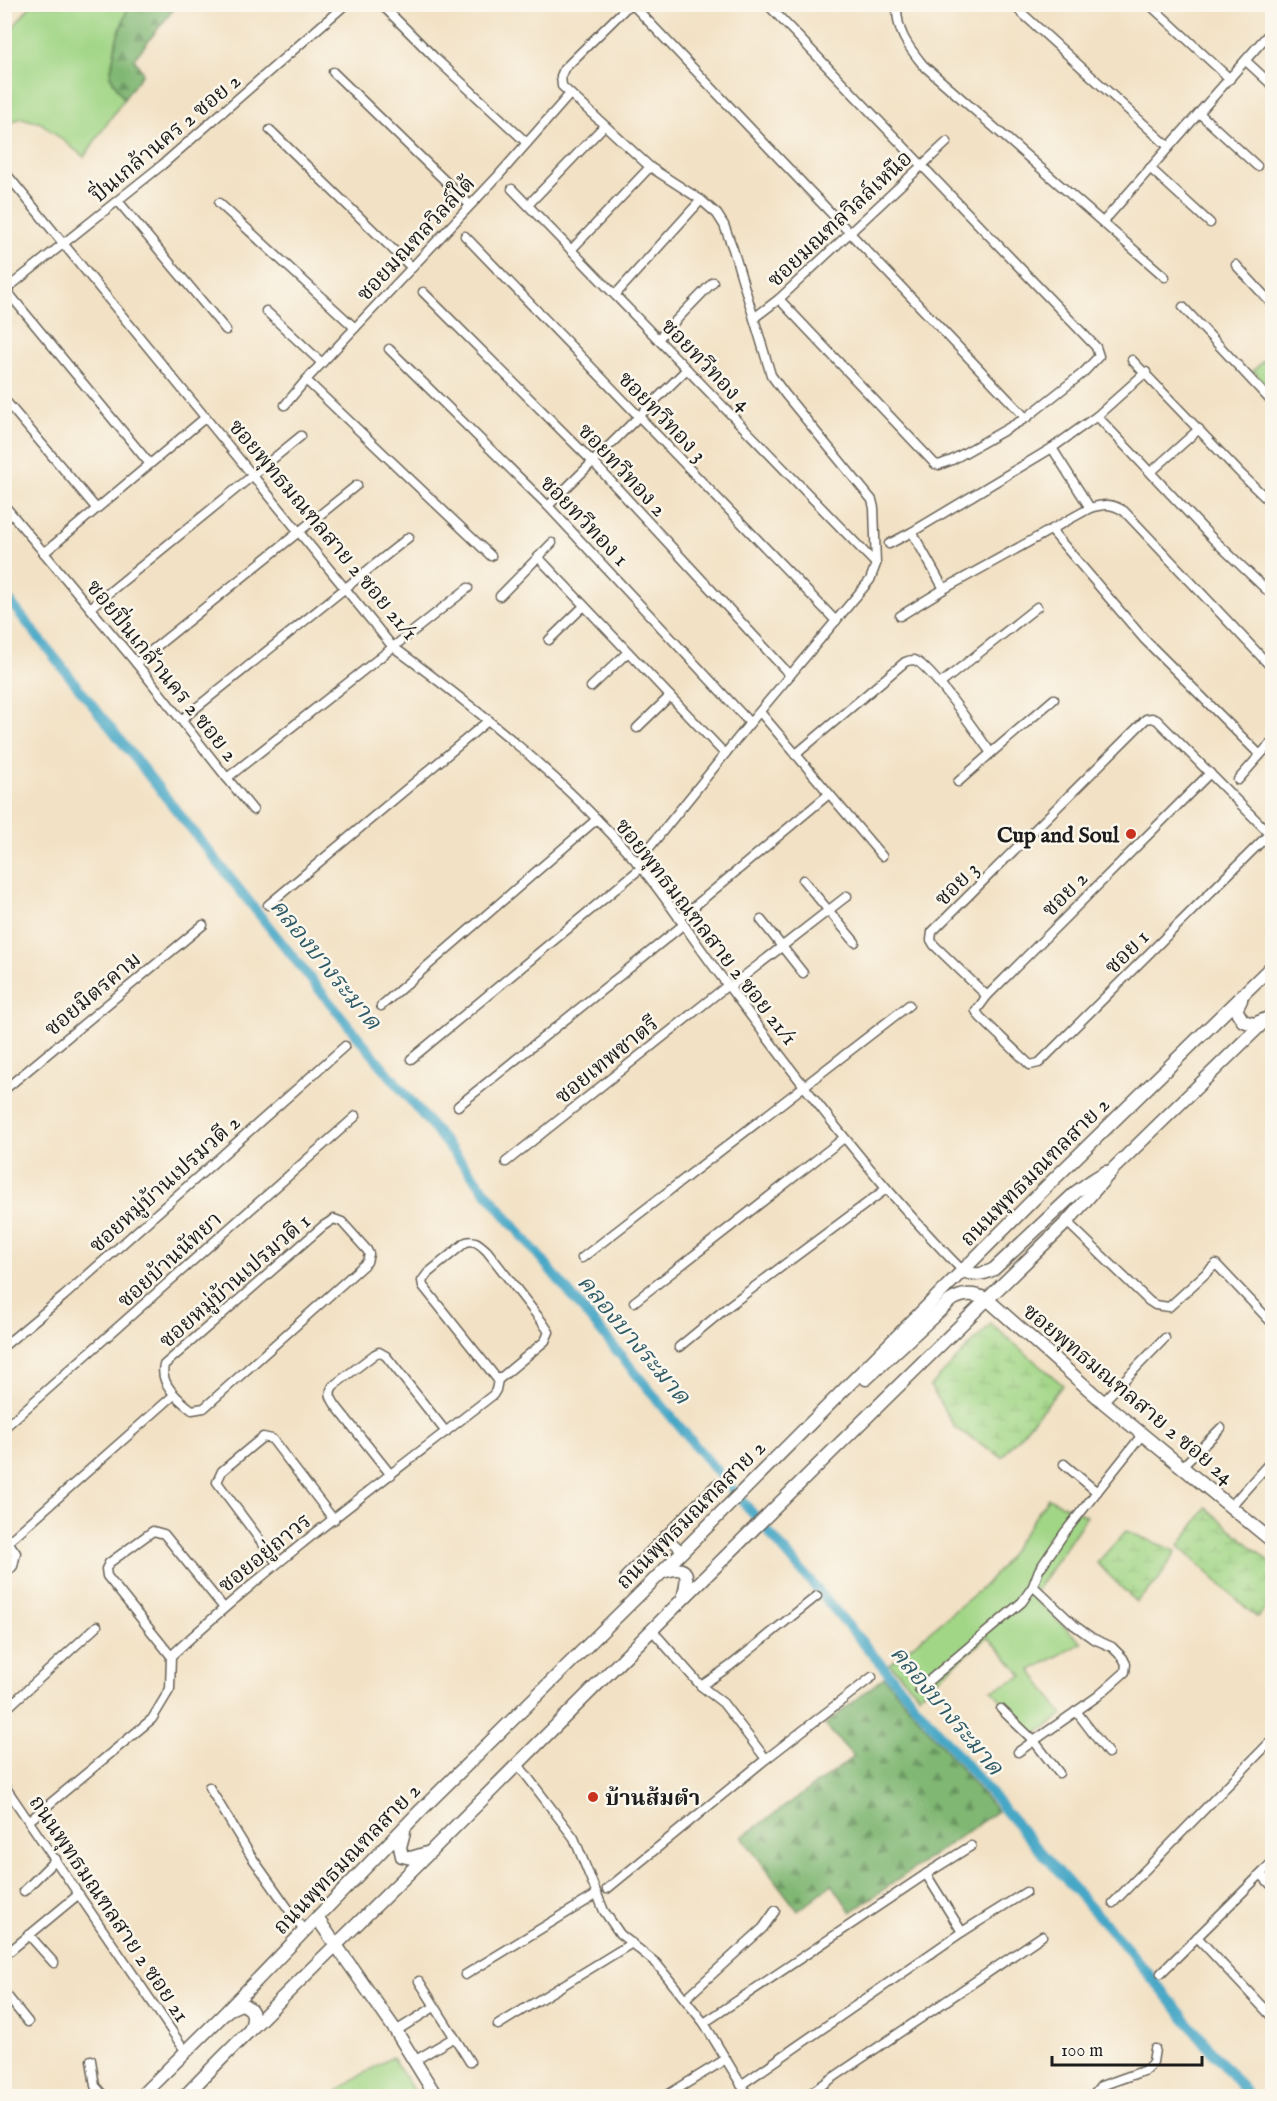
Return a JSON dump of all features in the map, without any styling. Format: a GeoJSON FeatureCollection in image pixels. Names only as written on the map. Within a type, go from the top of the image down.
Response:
{"type":"FeatureCollection","features":[{"type":"Feature","properties":{"kind":"main road","name":"ถนนพุทธมณฑลสาย 2"},"geometry":{"type":"LineString","coordinates":[[141,2097],[421,1810],[662,1573],[1048,1185],[1272,966]]}},
{"type":"Feature","properties":{"kind":"main road"},"geometry":{"type":"LineString","coordinates":[[1243,996],[1236,1010],[1243,1021],[1254,1024],[1271,1016]]}},
{"type":"Feature","properties":{"kind":"main road"},"geometry":{"type":"LineString","coordinates":[[184,2097],[651,1629],[1066,1222],[1113,1168],[1271,1016]]}},
{"type":"Feature","properties":{"kind":"main road"},"geometry":{"type":"LineString","coordinates":[[963,1271],[971,1275],[979,1275],[994,1269],[1076,1192],[1113,1168]]}},
{"type":"Feature","properties":{"kind":"main road"},"geometry":{"type":"LineString","coordinates":[[842,1393],[860,1383],[942,1307],[957,1297],[969,1294],[987,1299]]}},
{"type":"Feature","properties":{"kind":"main road","name":"ซอยพุทธมณฑลสาย 2 ซอย 24"},"geometry":{"type":"LineString","coordinates":[[987,1299],[1103,1402],[1272,1541]]}},
{"type":"Feature","properties":{"kind":"main road"},"geometry":{"type":"LineString","coordinates":[[662,1573],[678,1569],[687,1574],[688,1581],[684,1598]]}},
{"type":"Feature","properties":{"kind":"main road"},"geometry":{"type":"LineString","coordinates":[[405,1828],[400,1847],[402,1856],[411,1858],[431,1851]]}},
{"type":"Feature","properties":{"kind":"main road"},"geometry":{"type":"LineString","coordinates":[[317,1918],[396,2031],[436,2097]]}},
{"type":"Feature","properties":{"kind":"main road"},"geometry":{"type":"LineString","coordinates":[[226,2011],[236,2005],[246,2006],[254,2013],[250,2029]]}},
{"type":"Feature","properties":{"kind":"street","name":"ปิ่นเกล้านคร 2 ซอย 2"},"geometry":{"type":"LineString","coordinates":[[5,291],[118,201],[346,4]]}},
{"type":"Feature","properties":{"kind":"street"},"geometry":{"type":"LineString","coordinates":[[411,1059],[639,866],[750,723],[870,580],[876,564],[872,500],[771,375],[734,249],[724,225],[717,214],[701,200],[650,167],[570,94],[560,81],[564,69],[631,4],[1026,417]]}},
{"type":"Feature","properties":{"kind":"street"},"geometry":{"type":"LineString","coordinates":[[767,4],[1099,352],[1096,361],[1083,373],[1026,417],[952,460],[942,465],[935,464],[779,299]]}},
{"type":"Feature","properties":{"kind":"street"},"geometry":{"type":"LineString","coordinates":[[897,4],[900,28],[905,42],[924,65],[1166,276]]}},
{"type":"Feature","properties":{"kind":"street"},"geometry":{"type":"LineString","coordinates":[[1012,4],[1169,147]]}},
{"type":"Feature","properties":{"kind":"street"},"geometry":{"type":"LineString","coordinates":[[1149,4],[1230,79]]}},
{"type":"Feature","properties":{"kind":"street"},"geometry":{"type":"LineString","coordinates":[[386,9],[527,143]]}},
{"type":"Feature","properties":{"kind":"street"},"geometry":{"type":"LineString","coordinates":[[1103,222],[1272,30]]}},
{"type":"Feature","properties":{"kind":"street"},"geometry":{"type":"LineString","coordinates":[[1246,61],[1272,85]]}},
{"type":"Feature","properties":{"kind":"street"},"geometry":{"type":"LineString","coordinates":[[333,72],[470,205]]}},
{"type":"Feature","properties":{"kind":"street","name":"ซอยมณฑลวิลล์ใต้"},"geometry":{"type":"LineString","coordinates":[[285,405],[570,94]]}},
{"type":"Feature","properties":{"kind":"street"},"geometry":{"type":"LineString","coordinates":[[1199,113],[1257,166]]}},
{"type":"Feature","properties":{"kind":"street"},"geometry":{"type":"LineString","coordinates":[[528,205],[604,126]]}},
{"type":"Feature","properties":{"kind":"street"},"geometry":{"type":"LineString","coordinates":[[270,130],[412,268]]}},
{"type":"Feature","properties":{"kind":"street","name":"ซอยมณฑลวิลล์เหนือ"},"geometry":{"type":"LineString","coordinates":[[754,318],[779,299],[947,142]]}},
{"type":"Feature","properties":{"kind":"street"},"geometry":{"type":"LineString","coordinates":[[571,249],[650,167]]}},
{"type":"Feature","properties":{"kind":"street"},"geometry":{"type":"LineString","coordinates":[[1150,168],[1210,223]]}},
{"type":"Feature","properties":{"kind":"street","name":"ซอยพุทธมณฑลสาย 2 ซอย 21/1"},"geometry":{"type":"LineString","coordinates":[[4,171],[392,646],[489,720],[560,781],[639,866],[844,1138],[886,1190],[963,1271]]}},
{"type":"Feature","properties":{"kind":"street","name":"ซอยทวีทอง 4"},"geometry":{"type":"LineString","coordinates":[[512,189],[876,564]]}},
{"type":"Feature","properties":{"kind":"street"},"geometry":{"type":"LineString","coordinates":[[615,295],[701,200]]}},
{"type":"Feature","properties":{"kind":"street"},"geometry":{"type":"LineString","coordinates":[[118,201],[226,330]]}},
{"type":"Feature","properties":{"kind":"street"},"geometry":{"type":"LineString","coordinates":[[219,203],[355,328]]}},
{"type":"Feature","properties":{"kind":"street","name":"ซอยทวีทอง 3"},"geometry":{"type":"LineString","coordinates":[[465,236],[836,621]]}},
{"type":"Feature","properties":{"kind":"street"},"geometry":{"type":"LineString","coordinates":[[1236,265],[1272,304]]}},
{"type":"Feature","properties":{"kind":"street"},"geometry":{"type":"LineString","coordinates":[[658,339],[713,282]]}},
{"type":"Feature","properties":{"kind":"street"},"geometry":{"type":"LineString","coordinates":[[5,291],[149,463]]}},
{"type":"Feature","properties":{"kind":"street","name":"ซอยทวีทอง 2"},"geometry":{"type":"LineString","coordinates":[[423,292],[593,462],[790,675]]}},
{"type":"Feature","properties":{"kind":"street"},"geometry":{"type":"LineString","coordinates":[[1183,307],[1272,402]]}},
{"type":"Feature","properties":{"kind":"street"},"geometry":{"type":"LineString","coordinates":[[266,311],[322,363]]}},
{"type":"Feature","properties":{"kind":"street","name":"ซอยทวีทอง 1"},"geometry":{"type":"LineString","coordinates":[[389,349],[548,506],[750,723]]}},
{"type":"Feature","properties":{"kind":"street"},"geometry":{"type":"LineString","coordinates":[[1132,360],[1272,504]]}},
{"type":"Feature","properties":{"kind":"street"},"geometry":{"type":"LineString","coordinates":[[548,506],[687,369]]}},
{"type":"Feature","properties":{"kind":"street"},"geometry":{"type":"LineString","coordinates":[[889,544],[1052,448],[1097,416],[1146,372]]}},
{"type":"Feature","properties":{"kind":"street"},"geometry":{"type":"LineString","coordinates":[[306,380],[491,556]]}},
{"type":"Feature","properties":{"kind":"street"},"geometry":{"type":"LineString","coordinates":[[4,399],[96,508]]}},
{"type":"Feature","properties":{"kind":"street"},"geometry":{"type":"LineString","coordinates":[[1097,416],[1212,538],[1272,596]]}},
{"type":"Feature","properties":{"kind":"street"},"geometry":{"type":"LineString","coordinates":[[44,552],[206,417]]}},
{"type":"Feature","properties":{"kind":"street"},"geometry":{"type":"LineString","coordinates":[[1151,472],[1198,429]]}},
{"type":"Feature","properties":{"kind":"street"},"geometry":{"type":"LineString","coordinates":[[90,608],[301,436]]}},
{"type":"Feature","properties":{"kind":"street"},"geometry":{"type":"LineString","coordinates":[[1052,448],[1090,508]]}},
{"type":"Feature","properties":{"kind":"street"},"geometry":{"type":"LineString","coordinates":[[136,663],[298,530],[357,485]]}},
{"type":"Feature","properties":{"kind":"street"},"geometry":{"type":"LineString","coordinates":[[900,616],[1090,508],[1106,504],[1115,505],[1272,668]]}},
{"type":"Feature","properties":{"kind":"street","name":"ซอยปิ่นเกล้านคร 2 ซอย 2"},"geometry":{"type":"LineString","coordinates":[[4,505],[136,663],[227,778],[468,588]]}},
{"type":"Feature","properties":{"kind":"street"},"geometry":{"type":"LineString","coordinates":[[1051,530],[1157,653],[1260,755]]}},
{"type":"Feature","properties":{"kind":"street"},"geometry":{"type":"LineString","coordinates":[[912,532],[944,589]]}},
{"type":"Feature","properties":{"kind":"street"},"geometry":{"type":"LineString","coordinates":[[181,720],[409,537]]}},
{"type":"Feature","properties":{"kind":"street"},"geometry":{"type":"LineString","coordinates":[[500,596],[552,543]]}},
{"type":"Feature","properties":{"kind":"street"},"geometry":{"type":"LineString","coordinates":[[538,557],[725,754]]}},
{"type":"Feature","properties":{"kind":"street"},"geometry":{"type":"LineString","coordinates":[[549,640],[584,606]]}},
{"type":"Feature","properties":{"kind":"street"},"geometry":{"type":"LineString","coordinates":[[940,684],[1037,607]]}},
{"type":"Feature","properties":{"kind":"street"},"geometry":{"type":"LineString","coordinates":[[591,687],[628,652]]}},
{"type":"Feature","properties":{"kind":"street"},"geometry":{"type":"LineString","coordinates":[[795,755],[904,662],[913,660],[920,663],[940,684],[991,753]]}},
{"type":"Feature","properties":{"kind":"street"},"geometry":{"type":"LineString","coordinates":[[637,728],[670,696]]}},
{"type":"Feature","properties":{"kind":"street"},"geometry":{"type":"LineString","coordinates":[[958,782],[1054,699]]}},
{"type":"Feature","properties":{"kind":"street"},"geometry":{"type":"LineString","coordinates":[[760,712],[882,856]]}},
{"type":"Feature","properties":{"kind":"street","name":"ซอย 3"},"geometry":{"type":"LineString","coordinates":[[987,996],[934,945],[931,940],[932,932],[1143,721],[1149,718],[1157,720],[1210,773]]}},
{"type":"Feature","properties":{"kind":"street"},"geometry":{"type":"LineString","coordinates":[[268,905],[489,720]]}},
{"type":"Feature","properties":{"kind":"street"},"geometry":{"type":"LineString","coordinates":[[1238,780],[1272,742]]}},
{"type":"Feature","properties":{"kind":"street"},"geometry":{"type":"LineString","coordinates":[[1210,773],[1271,835]]}},
{"type":"Feature","properties":{"kind":"street","name":"ซอย 2"},"geometry":{"type":"LineString","coordinates":[[987,996],[1210,773]]}},
{"type":"Feature","properties":{"kind":"street"},"geometry":{"type":"LineString","coordinates":[[227,778],[253,810]]}},
{"type":"Feature","properties":{"kind":"street"},"geometry":{"type":"LineString","coordinates":[[458,1106],[681,922],[828,794]]}},
{"type":"Feature","properties":{"kind":"street"},"geometry":{"type":"LineString","coordinates":[[381,1006],[597,819]]}},
{"type":"Feature","properties":{"kind":"street","name":"ซอย 1"},"geometry":{"type":"LineString","coordinates":[[987,996],[977,1008],[977,1014],[1030,1065],[1038,1064],[1271,835]]}},
{"type":"Feature","properties":{"kind":"street"},"geometry":{"type":"LineString","coordinates":[[803,880],[855,942]]}},
{"type":"Feature","properties":{"kind":"street","name":"ซอยเทพชาตรี"},"geometry":{"type":"LineString","coordinates":[[506,1162],[847,896]]}},
{"type":"Feature","properties":{"kind":"street"},"geometry":{"type":"LineString","coordinates":[[761,920],[803,973]]}},
{"type":"Feature","properties":{"kind":"street","name":"ซอยมิตรคาม"},"geometry":{"type":"LineString","coordinates":[[4,1089],[203,925]]}},
{"type":"Feature","properties":{"kind":"street"},"geometry":{"type":"LineString","coordinates":[[582,1258],[909,1005]]}},
{"type":"Feature","properties":{"kind":"street","name":"ซอยหมู่บ้านเปรมวดี 2"},"geometry":{"type":"LineString","coordinates":[[4,1346],[73,1288],[345,1046]]}},
{"type":"Feature","properties":{"kind":"street","name":"ซอยบ้านนัทยา"},"geometry":{"type":"LineString","coordinates":[[4,1428],[356,1116]]}},
{"type":"Feature","properties":{"kind":"street"},"geometry":{"type":"LineString","coordinates":[[634,1302],[844,1138]]}},
{"type":"Feature","properties":{"kind":"street"},"geometry":{"type":"LineString","coordinates":[[679,1347],[737,1299],[886,1190]]}},
{"type":"Feature","properties":{"kind":"street","name":"ซอยหมู่บ้านเปรมวดี 1"},"geometry":{"type":"LineString","coordinates":[[334,1219],[342,1222],[367,1250],[369,1254],[367,1262],[204,1408],[192,1410],[174,1395],[162,1371],[164,1365],[323,1226],[334,1219]]}},
{"type":"Feature","properties":{"kind":"street"},"geometry":{"type":"LineString","coordinates":[[1066,1222],[1137,1291],[1155,1305],[1168,1307],[1216,1264],[1272,1323]]}},
{"type":"Feature","properties":{"kind":"street","name":"ซอยอยู่ถาวร"},"geometry":{"type":"LineString","coordinates":[[171,1656],[277,1563],[493,1395],[498,1380],[545,1341],[549,1332],[487,1251],[472,1240],[466,1242],[422,1281],[423,1286],[498,1380]]}},
{"type":"Feature","properties":{"kind":"street"},"geometry":{"type":"LineString","coordinates":[[1103,1402],[1165,1338]]}},
{"type":"Feature","properties":{"kind":"street"},"geometry":{"type":"LineString","coordinates":[[391,1475],[336,1406],[330,1394],[333,1386],[379,1352],[386,1356],[446,1432]]}},
{"type":"Feature","properties":{"kind":"street"},"geometry":{"type":"LineString","coordinates":[[4,1576],[13,1566],[16,1553],[7,1539],[174,1395]]}},
{"type":"Feature","properties":{"kind":"street"},"geometry":{"type":"LineString","coordinates":[[1182,1467],[1221,1428]]}},
{"type":"Feature","properties":{"kind":"street"},"geometry":{"type":"LineString","coordinates":[[919,1689],[1022,1602],[1033,1586],[1039,1570],[1142,1435]]}},
{"type":"Feature","properties":{"kind":"street"},"geometry":{"type":"LineString","coordinates":[[277,1563],[217,1482],[222,1471],[263,1437],[272,1439],[334,1520]]}},
{"type":"Feature","properties":{"kind":"street"},"geometry":{"type":"LineString","coordinates":[[1230,1506],[1272,1460]]}},
{"type":"Feature","properties":{"kind":"street"},"geometry":{"type":"LineString","coordinates":[[1064,1464],[1097,1492]]}},
{"type":"Feature","properties":{"kind":"street"},"geometry":{"type":"LineString","coordinates":[[625,1576],[716,1484]]}},
{"type":"Feature","properties":{"kind":"street"},"geometry":{"type":"LineString","coordinates":[[30,1821],[152,1719],[170,1689],[171,1656],[107,1576],[106,1569],[109,1563],[153,1531],[164,1534],[224,1608]]}},
{"type":"Feature","properties":{"kind":"street"},"geometry":{"type":"LineString","coordinates":[[665,1535],[682,1551]]}},
{"type":"Feature","properties":{"kind":"street"},"geometry":{"type":"LineString","coordinates":[[1018,1752],[1098,1696],[1125,1672],[1126,1664],[1124,1658],[1112,1647],[1092,1638],[1074,1625],[1033,1586]]}},
{"type":"Feature","properties":{"kind":"street"},"geometry":{"type":"LineString","coordinates":[[701,1686],[730,1666],[818,1596]]}},
{"type":"Feature","properties":{"kind":"street"},"geometry":{"type":"LineString","coordinates":[[4,1711],[97,1626]]}},
{"type":"Feature","properties":{"kind":"street"},"geometry":{"type":"LineString","coordinates":[[651,1629],[701,1686],[723,1703],[766,1759]]}},
{"type":"Feature","properties":{"kind":"street"},"geometry":{"type":"LineString","coordinates":[[607,1889],[766,1759],[872,1677]]}},
{"type":"Feature","properties":{"kind":"street"},"geometry":{"type":"LineString","coordinates":[[1001,1709],[1034,1741],[1059,1773]]}},
{"type":"Feature","properties":{"kind":"street"},"geometry":{"type":"LineString","coordinates":[[1076,1711],[1108,1754]]}},
{"type":"Feature","properties":{"kind":"street"},"geometry":{"type":"LineString","coordinates":[[1113,1903],[1272,1740]]}},
{"type":"Feature","properties":{"kind":"street"},"geometry":{"type":"LineString","coordinates":[[517,1763],[574,1838],[604,1911],[620,1934],[656,1963],[704,2023],[748,2097]]}},
{"type":"Feature","properties":{"kind":"street","name":"ถนนพุทธมณฑลสาย 2 ซอย 21"},"geometry":{"type":"LineString","coordinates":[[4,1785],[186,2052]]}},
{"type":"Feature","properties":{"kind":"street"},"geometry":{"type":"LineString","coordinates":[[208,1787],[251,1856],[304,1931]]}},
{"type":"Feature","properties":{"kind":"street"},"geometry":{"type":"LineString","coordinates":[[704,2023],[971,1846]]}},
{"type":"Feature","properties":{"kind":"street"},"geometry":{"type":"LineString","coordinates":[[24,1891],[56,1859]]}},
{"type":"Feature","properties":{"kind":"street"},"geometry":{"type":"LineString","coordinates":[[1161,1973],[1272,1863]]}},
{"type":"Feature","properties":{"kind":"street"},"geometry":{"type":"LineString","coordinates":[[926,1874],[962,1932]]}},
{"type":"Feature","properties":{"kind":"street"},"geometry":{"type":"LineString","coordinates":[[1262,1875],[1272,1886]]}},
{"type":"Feature","properties":{"kind":"street"},"geometry":{"type":"LineString","coordinates":[[741,2085],[962,1932],[1026,1892]]}},
{"type":"Feature","properties":{"kind":"street"},"geometry":{"type":"LineString","coordinates":[[4,1956],[79,1894]]}},
{"type":"Feature","properties":{"kind":"street"},"geometry":{"type":"LineString","coordinates":[[465,1975],[596,1895]]}},
{"type":"Feature","properties":{"kind":"street"},"geometry":{"type":"LineString","coordinates":[[685,1999],[763,1928],[775,1911]]}},
{"type":"Feature","properties":{"kind":"street"},"geometry":{"type":"LineString","coordinates":[[29,1935],[54,1963]]}},
{"type":"Feature","properties":{"kind":"street"},"geometry":{"type":"LineString","coordinates":[[806,2097],[1042,1936]]}},
{"type":"Feature","properties":{"kind":"street"},"geometry":{"type":"LineString","coordinates":[[1197,1937],[1272,2017]]}},
{"type":"Feature","properties":{"kind":"street"},"geometry":{"type":"LineString","coordinates":[[498,2025],[632,1943]]}},
{"type":"Feature","properties":{"kind":"street"},"geometry":{"type":"LineString","coordinates":[[419,1981],[470,2062]]}},
{"type":"Feature","properties":{"kind":"street"},"geometry":{"type":"LineString","coordinates":[[4,1992],[28,2022]]}},
{"type":"Feature","properties":{"kind":"street"},"geometry":{"type":"LineString","coordinates":[[396,2031],[434,2007]]}},
{"type":"Feature","properties":{"kind":"street"},"geometry":{"type":"LineString","coordinates":[[414,2061],[453,2038]]}},
{"type":"Feature","properties":{"kind":"street"},"geometry":{"type":"LineString","coordinates":[[1093,2097],[1101,2086],[1146,2070],[1154,2062],[1155,2049]]}},
{"type":"Feature","properties":{"kind":"street"},"geometry":{"type":"LineString","coordinates":[[666,2097],[726,2059]]}},
{"type":"Feature","properties":{"kind":"street"},"geometry":{"type":"LineString","coordinates":[[91,2060],[94,2086],[104,2097]]}},
{"type":"Feature","properties":{"kind":"green space"},"geometry":{"type":"Polygon","coordinates":[[[129,4],[177,5],[134,59],[143,73],[124,99],[110,76],[117,38],[129,4]]]}},
{"type":"Feature","properties":{"kind":"green space"},"geometry":{"type":"Polygon","coordinates":[[[31,5],[129,5],[117,38],[110,76],[124,99],[84,157],[41,123],[21,118],[5,125],[5,37],[31,5]]]}},
{"type":"Feature","properties":{"kind":"green space"},"geometry":{"type":"Polygon","coordinates":[[[1272,352],[1272,391],[1253,371],[1272,352]]]}},
{"type":"Feature","properties":{"kind":"green space"},"geometry":{"type":"Polygon","coordinates":[[[991,1324],[1063,1385],[1002,1457],[955,1428],[930,1386],[991,1324]]]}},
{"type":"Feature","properties":{"kind":"green space"},"geometry":{"type":"Polygon","coordinates":[[[1048,1498],[1087,1516],[1032,1597],[1082,1643],[1031,1670],[1063,1715],[1033,1736],[992,1690],[1023,1676],[988,1637],[919,1695],[890,1664],[982,1588],[1000,1568],[1048,1498]]]}},
{"type":"Feature","properties":{"kind":"green space"},"geometry":{"type":"Polygon","coordinates":[[[1206,1508],[1272,1564],[1272,1601],[1257,1618],[1179,1546],[1206,1508]]]}},
{"type":"Feature","properties":{"kind":"green space"},"geometry":{"type":"Polygon","coordinates":[[[1126,1531],[1176,1551],[1158,1581],[1136,1602],[1097,1563],[1126,1531]]]}},
{"type":"Feature","properties":{"kind":"green space"},"geometry":{"type":"Polygon","coordinates":[[[884,1677],[997,1811],[851,1912],[832,1884],[798,1911],[742,1837],[854,1757],[825,1725],[884,1677]]]}},
{"type":"Feature","properties":{"kind":"green space"},"geometry":{"type":"Polygon","coordinates":[[[392,2057],[417,2096],[332,2096],[354,2079],[392,2057]]]}},
{"type":"Feature","properties":{"kind":"waterway","name":"คลองบางระมาด"},"geometry":{"type":"LineString","coordinates":[[4,594],[317,987],[698,1449],[1026,1835],[1126,1947],[1249,2096]]}},
{"type":"Feature","properties":{"kind":"place","name":"Cup and Soul"},"geometry":{"type":"Point","coordinates":[1131,834]}},
{"type":"Feature","properties":{"kind":"place","name":"บ้านส้มตำ"},"geometry":{"type":"Point","coordinates":[593,1797]}}]}
